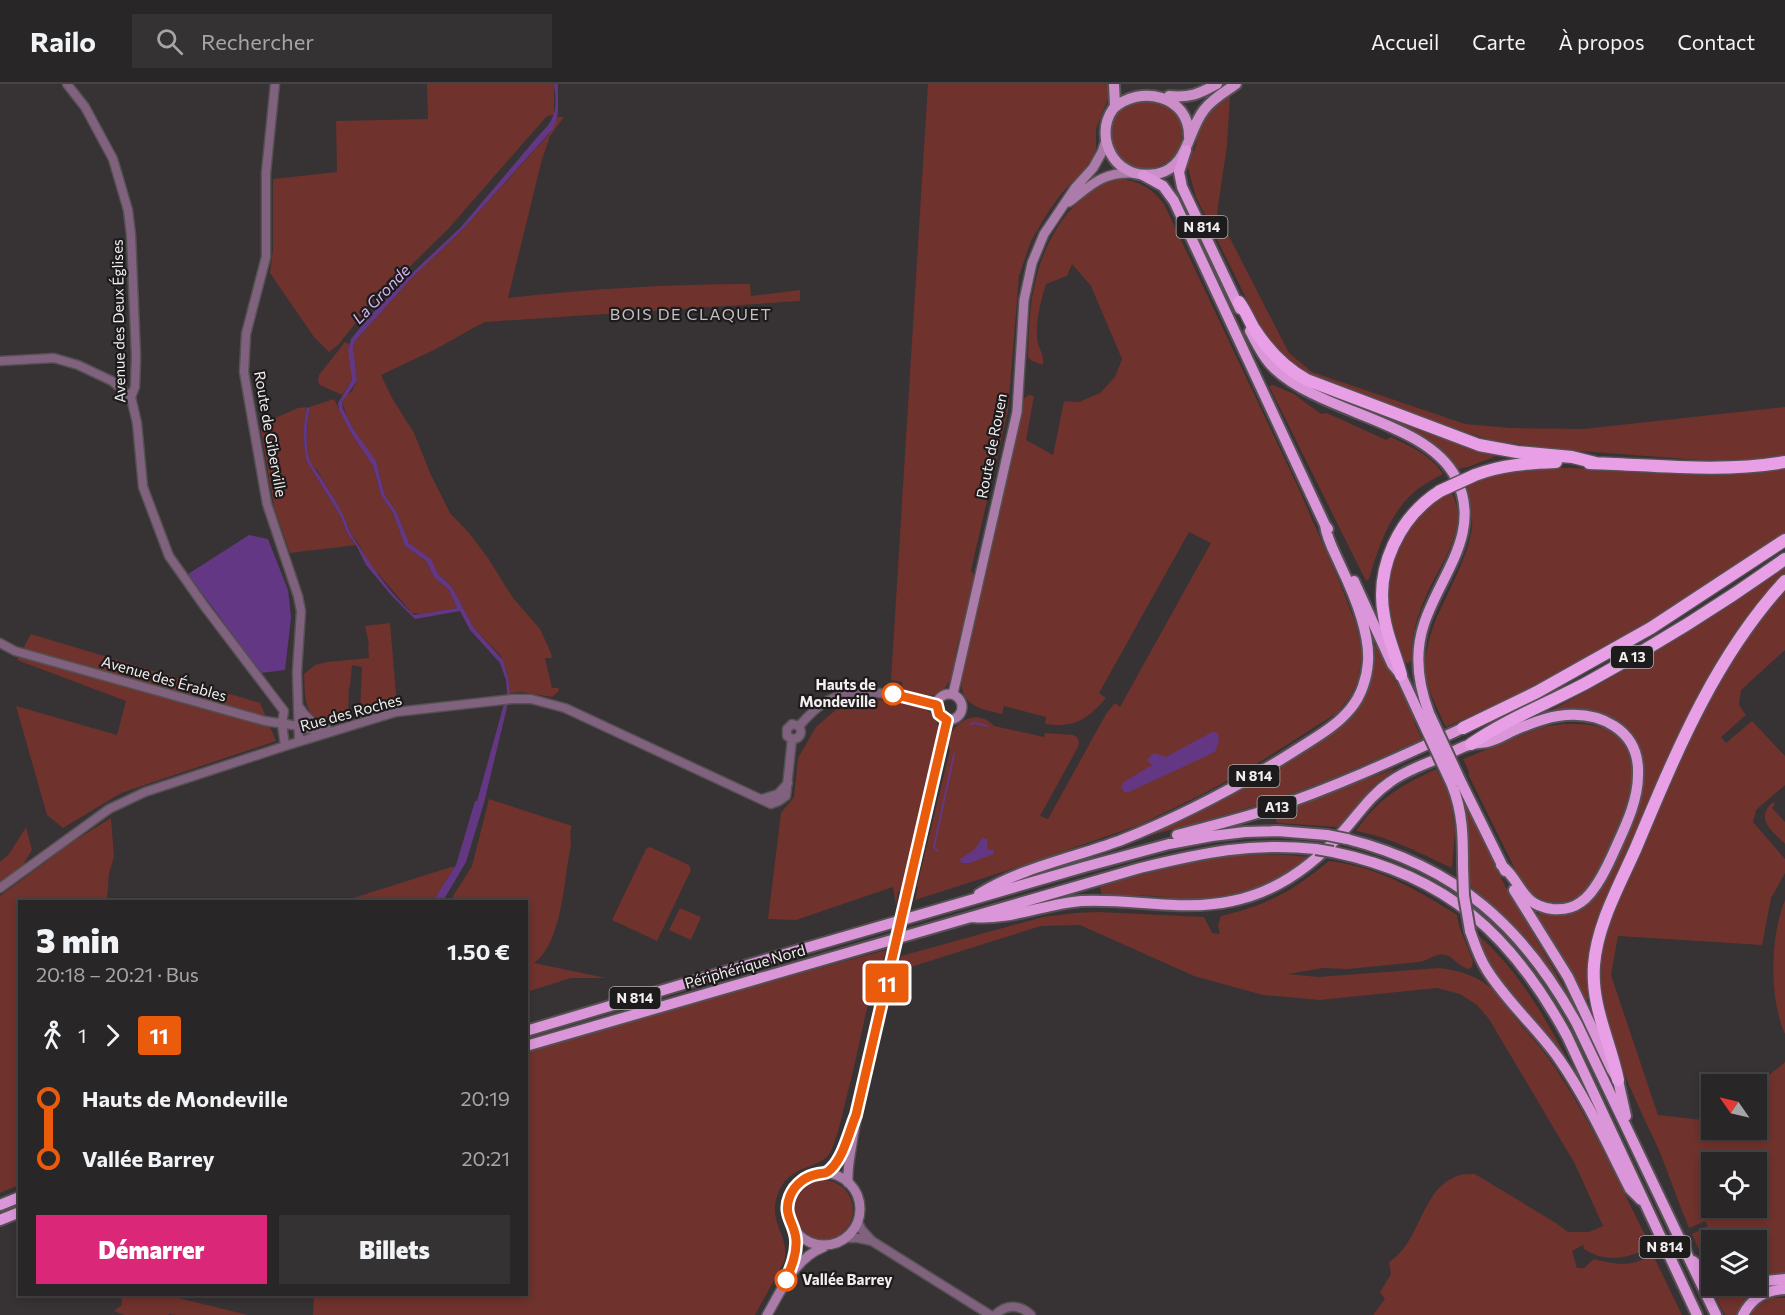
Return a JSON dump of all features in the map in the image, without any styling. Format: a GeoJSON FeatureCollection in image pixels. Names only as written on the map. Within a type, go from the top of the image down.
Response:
{"type":"FeatureCollection","features":[{"type":"Feature","properties":{"kind":"highway","name":"N 814"},"geometry":{"type":"LineString","coordinates":[[1186,150],[1179,172],[1182,188],[1239,302],[1247,325],[1271,365],[1282,376],[1317,396],[1394,429],[1416,441],[1437,455],[1455,477],[1464,506],[1464,531],[1456,554],[1424,623],[1420,644],[1419,677],[1425,715]]}},
{"type":"Feature","properties":{"kind":"highway","name":"N 814"},"geometry":{"type":"LineString","coordinates":[[1138,174],[1162,186],[1174,201],[1392,664],[1425,715],[1457,785],[1522,905],[1572,985],[1618,1080],[1629,1132]]}},
{"type":"Feature","properties":{"kind":"highway"},"geometry":{"type":"LineString","coordinates":[[1239,302],[1254,329],[1274,355],[1307,380],[1479,445],[1517,452],[1572,457],[1596,463]]}},
{"type":"Feature","properties":{"kind":"highway"},"geometry":{"type":"LineString","coordinates":[[1401,675],[1384,617],[1382,588],[1384,573],[1392,547],[1408,520],[1422,504],[1440,491],[1491,469],[1529,464],[1596,463],[1727,467],[1785,462]]}},
{"type":"Feature","properties":{"kind":"highway","name":"N 814"},"geometry":{"type":"LineString","coordinates":[[966,901],[999,881],[1118,841],[1191,809],[1255,776],[1323,733],[1344,716],[1356,702],[1364,685],[1368,647],[1359,614],[1327,537],[1325,525]]}},
{"type":"Feature","properties":{"kind":"highway","name":"A 13"},"geometry":{"type":"LineString","coordinates":[[1463,728],[1537,692],[1632,639],[1785,540]]}},
{"type":"Feature","properties":{"kind":"highway","name":"A 13"},"geometry":{"type":"LineString","coordinates":[[1471,744],[1640,653],[1730,597],[1785,559]]}},
{"type":"Feature","properties":{"kind":"highway"},"geometry":{"type":"LineString","coordinates":[[1618,1080],[1595,996],[1594,967],[1599,937],[1661,789],[1705,695],[1750,624],[1785,581]]}},
{"type":"Feature","properties":{"kind":"highway"},"geometry":{"type":"LineString","coordinates":[[972,917],[990,919],[1056,904],[1081,901],[1200,905],[1231,902],[1290,878],[1316,859],[1331,846],[1369,800],[1391,781],[1407,772],[1471,744],[1488,742],[1549,718],[1579,715],[1614,725],[1626,736],[1636,754],[1638,782],[1629,817],[1608,864],[1591,892],[1573,907],[1550,908],[1538,904],[1522,893],[1510,872],[1501,865]]}},
{"type":"Feature","properties":{"kind":"highway","name":"A13"},"geometry":{"type":"LineString","coordinates":[[1084,867],[1093,859],[1300,798],[1361,774],[1463,728]]}},
{"type":"Feature","properties":{"kind":"highway","name":"N 814"},"geometry":{"type":"LineString","coordinates":[[1457,785],[1463,827],[1465,906],[1470,932],[1479,957],[1506,996],[1559,1059],[1582,1096],[1630,1189],[1645,1203]]}},
{"type":"Feature","properties":{"kind":"highway","name":"N 814"},"geometry":{"type":"LineString","coordinates":[[966,901],[1168,844],[1212,836],[1262,831],[1327,835],[1347,839],[1400,855],[1447,879],[1486,906],[1517,936],[1538,961],[1568,1006],[1716,1315]]}},
{"type":"Feature","properties":{"kind":"highway","name":"N 814"},"geometry":{"type":"LineString","coordinates":[[972,917],[1118,874],[1202,853],[1252,847],[1316,849],[1333,852],[1380,864],[1425,884],[1463,908],[1504,943],[1542,993],[1567,1036],[1697,1315]]}},
{"type":"Feature","properties":{"kind":"highway","name":"Périphérique Nord"},"geometry":{"type":"LineString","coordinates":[[528,1030],[966,901]]}},
{"type":"Feature","properties":{"kind":"highway","name":"Périphérique Nord"},"geometry":{"type":"LineString","coordinates":[[528,1045],[972,917]]}},
{"type":"Feature","properties":{"kind":"highway"},"geometry":{"type":"LineString","coordinates":[[0,1205],[18,1198]]}},
{"type":"Feature","properties":{"kind":"highway"},"geometry":{"type":"LineString","coordinates":[[0,1220],[18,1213]]}},
{"type":"Feature","properties":{"kind":"highway","name":"N 814"},"geometry":{"type":"LineString","coordinates":[[1688,1257],[1701,1268]]}},
{"type":"Feature","properties":{"kind":"highway"},"geometry":{"type":"LineString","coordinates":[[1767,1281],[1785,1279]]}},
{"type":"Feature","properties":{"kind":"highway"},"geometry":{"type":"LineString","coordinates":[[1743,1315],[1757,1297],[1766,1292],[1785,1289]]}},
{"type":"Feature","properties":{"kind":"main road"},"geometry":{"type":"LineString","coordinates":[[1114,84],[1115,106],[1107,122],[1106,140],[1109,151],[1118,163],[1138,174],[1156,174],[1168,170],[1177,162],[1186,150],[1189,137],[1204,110],[1213,100],[1236,84]]}},
{"type":"Feature","properties":{"kind":"main road"},"geometry":{"type":"LineString","coordinates":[[1142,84],[1167,96],[1184,97],[1193,96],[1217,84]]}},
{"type":"Feature","properties":{"kind":"main road"},"geometry":{"type":"LineString","coordinates":[[1115,106],[1130,95],[1153,91]]}},
{"type":"Feature","properties":{"kind":"main road"},"geometry":{"type":"LineString","coordinates":[[1167,96],[1185,113],[1189,137]]}},
{"type":"Feature","properties":{"kind":"main road","name":"Route de Rouen"},"geometry":{"type":"LineString","coordinates":[[848,1182],[849,1155],[856,1115],[947,720],[954,719],[961,712],[961,702],[953,694],[1017,412],[1027,282],[1044,234],[1075,188],[1093,168],[1106,140]]}},
{"type":"Feature","properties":{"kind":"main road","name":"Route de Rouen"},"geometry":{"type":"LineString","coordinates":[[1062,207],[1100,179],[1119,173],[1138,174]]}},
{"type":"Feature","properties":{"kind":"main road"},"geometry":{"type":"LineString","coordinates":[[947,720],[939,714],[938,700],[945,695],[953,694]]}},
{"type":"Feature","properties":{"kind":"main road","name":"Route de Rouen"},"geometry":{"type":"LineString","coordinates":[[827,1173],[838,1161],[856,1115]]}},
{"type":"Feature","properties":{"kind":"main road"},"geometry":{"type":"LineString","coordinates":[[827,1173],[848,1182],[858,1196],[860,1213],[858,1222],[846,1238],[826,1246],[804,1240],[795,1231],[787,1212],[794,1189],[805,1178],[827,1173]]}},
{"type":"Feature","properties":{"kind":"main road"},"geometry":{"type":"LineString","coordinates":[[788,1278],[795,1254],[795,1231]]}},
{"type":"Feature","properties":{"kind":"main road"},"geometry":{"type":"LineString","coordinates":[[767,1315],[788,1278],[809,1254],[826,1246]]}},
{"type":"Feature","properties":{"kind":"street","name":"Avenue des Deux Églises"},"geometry":{"type":"LineString","coordinates":[[67,84],[85,107],[113,159],[128,210],[136,356],[135,387],[131,398],[137,423],[143,487],[169,556],[284,711],[282,724],[285,746]]}},
{"type":"Feature","properties":{"kind":"street","name":"Route de Giberville"},"geometry":{"type":"LineString","coordinates":[[275,84],[266,173],[266,257],[246,334],[244,372],[267,504],[301,611],[297,672],[299,741]]}},
{"type":"Feature","properties":{"kind":"street"},"geometry":{"type":"LineString","coordinates":[[0,361],[54,358],[78,365],[112,381],[131,398]]}},
{"type":"Feature","properties":{"kind":"street","name":"Avenue des Érables"},"geometry":{"type":"LineString","coordinates":[[0,643],[15,651],[265,721],[323,734]]}},
{"type":"Feature","properties":{"kind":"street","name":"Rue des Roches"},"geometry":{"type":"LineString","coordinates":[[0,888],[109,809],[145,792],[299,741],[396,712],[507,699],[531,699],[565,708],[771,804],[786,796],[789,782],[792,739],[788,736],[787,729],[792,724],[799,726],[828,701],[849,694],[881,693],[937,705]]}},
{"type":"Feature","properties":{"kind":"street"},"geometry":{"type":"LineString","coordinates":[[299,707],[309,720],[318,726],[334,730]]}},
{"type":"Feature","properties":{"kind":"street"},"geometry":{"type":"LineString","coordinates":[[858,1222],[872,1241],[990,1315]]}},
{"type":"Feature","properties":{"kind":"street"},"geometry":{"type":"LineString","coordinates":[[846,1238],[872,1241]]}},
{"type":"Feature","properties":{"kind":"street"},"geometry":{"type":"LineString","coordinates":[[995,1315],[1001,1310],[1012,1307],[1022,1308],[1031,1315]]}},
{"type":"Feature","properties":{"kind":"shaded area"},"geometry":{"type":"Polygon","coordinates":[[[427,84],[554,84],[554,115],[547,116],[448,229],[367,309],[338,345],[329,352],[314,337],[270,273],[273,249],[273,179],[337,172],[336,121],[428,119],[427,84]]]}},
{"type":"Feature","properties":{"kind":"shaded area"},"geometry":{"type":"Polygon","coordinates":[[[554,84],[558,84],[557,118],[553,129],[464,228],[411,279],[356,340],[353,346],[357,381],[342,402],[343,409],[354,430],[376,461],[385,496],[396,511],[409,543],[431,559],[438,574],[452,587],[474,628],[503,660],[508,677],[509,699],[484,803],[466,862],[444,900],[434,900],[456,865],[475,801],[477,801],[507,693],[506,680],[500,663],[470,630],[460,611],[415,619],[366,565],[347,533],[341,517],[307,462],[304,442],[305,419],[307,408],[310,407],[307,440],[310,461],[340,508],[351,534],[388,587],[414,615],[457,608],[449,590],[434,577],[426,561],[405,546],[393,513],[381,495],[373,466],[339,410],[338,403],[352,380],[348,350],[351,339],[368,318],[461,227],[545,129],[552,118],[555,100],[554,84]]]}},
{"type":"Feature","properties":{"kind":"shaded area"},"geometry":{"type":"Polygon","coordinates":[[[928,84],[1107,84],[1109,89],[1108,99],[1096,129],[1096,149],[1093,157],[1047,214],[1031,241],[1019,276],[1008,410],[971,570],[975,578],[962,635],[959,638],[955,657],[957,659],[951,679],[943,690],[931,696],[923,696],[903,691],[902,682],[891,680],[928,84]]]}},
{"type":"Feature","properties":{"kind":"shaded area"},"geometry":{"type":"Polygon","coordinates":[[[1230,96],[1227,145],[1217,213],[1289,353],[1312,372],[1465,424],[1511,428],[1583,429],[1785,407],[1785,455],[1712,461],[1554,449],[1490,440],[1310,375],[1286,358],[1266,336],[1196,197],[1187,165],[1196,146],[1198,127],[1207,114],[1230,96]]]}},
{"type":"Feature","properties":{"kind":"shaded area"},"geometry":{"type":"Polygon","coordinates":[[[1147,98],[1160,101],[1172,108],[1179,120],[1182,133],[1179,146],[1172,158],[1160,165],[1147,168],[1134,165],[1122,158],[1115,146],[1112,133],[1115,120],[1122,108],[1134,101],[1147,98]]]}},
{"type":"Feature","properties":{"kind":"shaded area"},"geometry":{"type":"Polygon","coordinates":[[[558,117],[564,117],[550,136],[542,159],[508,298],[629,288],[750,284],[751,296],[800,290],[800,301],[485,322],[436,349],[381,375],[392,398],[414,433],[450,513],[469,533],[513,598],[540,629],[551,653],[552,658],[545,658],[552,688],[559,688],[552,697],[522,692],[510,693],[507,672],[501,656],[474,628],[452,587],[438,574],[428,557],[407,540],[396,511],[385,496],[376,461],[362,444],[347,417],[342,402],[357,381],[353,346],[356,340],[411,279],[464,228],[550,133],[558,117]]]}},
{"type":"Feature","properties":{"kind":"shaded area"},"geometry":{"type":"Polygon","coordinates":[[[1118,177],[1144,186],[1164,204],[1298,487],[1339,581],[1356,624],[1362,654],[1358,680],[1350,697],[1337,713],[1247,770],[1199,796],[1139,825],[915,900],[950,750],[947,742],[954,728],[973,717],[987,720],[994,726],[1044,737],[1045,733],[1077,737],[1078,747],[1040,816],[1048,819],[1106,714],[1115,703],[1120,707],[1211,543],[1189,532],[1099,693],[1106,698],[1086,717],[1064,725],[1045,724],[1046,717],[1004,706],[1002,714],[977,707],[966,699],[963,692],[962,674],[1023,399],[1029,395],[1034,396],[1026,440],[1053,455],[1064,401],[1079,402],[1100,393],[1115,377],[1122,359],[1091,286],[1072,264],[1067,276],[1046,284],[1044,290],[1037,330],[1037,341],[1043,357],[1043,365],[1028,357],[1033,292],[1046,249],[1054,233],[1063,219],[1087,194],[1118,177]]]}},
{"type":"Feature","properties":{"kind":"shaded area"},"geometry":{"type":"Polygon","coordinates":[[[345,342],[349,344],[352,380],[342,395],[320,385],[318,381],[319,375],[345,342]]]}},
{"type":"Feature","properties":{"kind":"shaded area"},"geometry":{"type":"Polygon","coordinates":[[[1273,385],[1294,394],[1321,414],[1327,413],[1386,440],[1391,437],[1413,448],[1432,461],[1443,474],[1415,492],[1396,513],[1380,545],[1369,579],[1366,581],[1269,386],[1273,385]]]}},
{"type":"Feature","properties":{"kind":"shaded area"},"geometry":{"type":"Polygon","coordinates":[[[334,399],[351,433],[373,466],[381,495],[393,513],[405,546],[426,561],[434,577],[449,590],[457,608],[420,614],[412,613],[369,563],[351,534],[344,517],[308,458],[307,451],[310,407],[334,399]]]}},
{"type":"Feature","properties":{"kind":"shaded area"},"geometry":{"type":"Polygon","coordinates":[[[1348,401],[1499,455],[1458,469],[1424,439],[1348,401]]]}},
{"type":"Feature","properties":{"kind":"shaded area"},"geometry":{"type":"Polygon","coordinates":[[[307,407],[304,434],[307,462],[356,545],[290,553],[274,507],[261,431],[266,422],[298,408],[307,407]]]}},
{"type":"Feature","properties":{"kind":"shaded area"},"geometry":{"type":"Polygon","coordinates":[[[1785,466],[1785,533],[1650,623],[1550,678],[1446,727],[1430,689],[1426,656],[1433,627],[1467,550],[1472,515],[1467,484],[1490,476],[1538,468],[1677,472],[1785,466]]]}},
{"type":"Feature","properties":{"kind":"shaded area"},"geometry":{"type":"Polygon","coordinates":[[[1451,490],[1457,508],[1456,531],[1448,554],[1420,611],[1413,635],[1411,660],[1408,664],[1402,659],[1387,615],[1386,582],[1396,551],[1416,515],[1451,490]]]}},
{"type":"Feature","properties":{"kind":"shaded area"},"geometry":{"type":"Polygon","coordinates":[[[249,535],[268,539],[288,590],[291,618],[285,670],[261,673],[188,574],[249,535]]]}},
{"type":"Feature","properties":{"kind":"shaded area"},"geometry":{"type":"Polygon","coordinates":[[[1785,567],[1785,574],[1733,639],[1701,691],[1684,725],[1596,927],[1588,960],[1589,998],[1587,1000],[1537,918],[1542,912],[1556,914],[1594,893],[1641,771],[1618,725],[1548,714],[1548,712],[1669,644],[1785,567]]]}},
{"type":"Feature","properties":{"kind":"shaded area"},"geometry":{"type":"Polygon","coordinates":[[[1785,589],[1785,650],[1741,690],[1739,705],[1746,715],[1721,737],[1726,743],[1752,721],[1785,756],[1785,785],[1756,810],[1753,822],[1785,859],[1785,873],[1771,898],[1762,945],[1618,936],[1611,975],[1658,1115],[1701,1120],[1701,1140],[1767,1140],[1767,1077],[1785,1062],[1785,1273],[1767,1275],[1767,1230],[1701,1230],[1701,1254],[1692,1234],[1708,1226],[1705,1221],[1689,1228],[1658,1148],[1611,1039],[1601,1003],[1599,977],[1605,939],[1611,921],[1668,782],[1707,699],[1749,635],[1785,589]]]}},
{"type":"Feature","properties":{"kind":"shaded area"},"geometry":{"type":"Polygon","coordinates":[[[390,623],[397,706],[360,714],[362,667],[352,665],[348,688],[348,713],[345,713],[345,719],[317,721],[307,705],[304,674],[315,665],[369,658],[365,626],[390,623]]]}},
{"type":"Feature","properties":{"kind":"shaded area"},"geometry":{"type":"Polygon","coordinates":[[[31,634],[260,703],[276,741],[121,793],[63,828],[47,815],[16,706],[117,735],[126,701],[17,660],[31,634]]]}},
{"type":"Feature","properties":{"kind":"shaded area"},"geometry":{"type":"Polygon","coordinates":[[[1376,645],[1414,717],[1422,739],[1285,796],[1148,836],[1247,785],[1338,727],[1355,711],[1364,697],[1372,672],[1373,647],[1376,645]]]}},
{"type":"Feature","properties":{"kind":"shaded area"},"geometry":{"type":"Polygon","coordinates":[[[864,700],[900,701],[923,707],[932,714],[937,723],[939,735],[896,906],[893,887],[796,920],[768,919],[781,813],[794,797],[798,758],[816,727],[839,707],[864,700]]]}},
{"type":"Feature","properties":{"kind":"shaded area"},"geometry":{"type":"Polygon","coordinates":[[[1562,724],[1593,725],[1612,733],[1624,745],[1632,770],[1624,809],[1595,876],[1586,890],[1575,899],[1552,903],[1533,894],[1522,883],[1469,776],[1463,759],[1542,727],[1562,724]]]}},
{"type":"Feature","properties":{"kind":"shaded area"},"geometry":{"type":"Polygon","coordinates":[[[1212,732],[1218,733],[1219,741],[1215,752],[1129,792],[1124,792],[1121,787],[1124,782],[1152,765],[1147,760],[1154,753],[1166,757],[1212,732]]]}},
{"type":"Feature","properties":{"kind":"shaded area"},"geometry":{"type":"Polygon","coordinates":[[[1396,768],[1372,787],[1338,827],[1277,823],[1274,814],[1396,768]]]}},
{"type":"Feature","properties":{"kind":"shaded area"},"geometry":{"type":"Polygon","coordinates":[[[1436,769],[1450,796],[1455,831],[1452,868],[1393,842],[1356,831],[1382,801],[1412,781],[1436,769]]]}},
{"type":"Feature","properties":{"kind":"shaded area"},"geometry":{"type":"Polygon","coordinates":[[[1455,778],[1505,886],[1572,1001],[1525,939],[1499,911],[1469,885],[1467,822],[1455,778]]]}},
{"type":"Feature","properties":{"kind":"shaded area"},"geometry":{"type":"Polygon","coordinates":[[[489,799],[572,826],[571,847],[558,920],[549,945],[534,963],[606,978],[571,978],[528,992],[528,900],[451,900],[472,866],[489,799]]]}},
{"type":"Feature","properties":{"kind":"shaded area"},"geometry":{"type":"Polygon","coordinates":[[[1773,802],[1775,804],[1772,808],[1785,822],[1785,844],[1770,829],[1765,819],[1765,814],[1773,802]]]}},
{"type":"Feature","properties":{"kind":"shaded area"},"geometry":{"type":"Polygon","coordinates":[[[111,818],[114,857],[109,873],[107,900],[18,900],[18,1185],[0,1193],[0,896],[74,841],[111,818]]]}},
{"type":"Feature","properties":{"kind":"shaded area"},"geometry":{"type":"Polygon","coordinates":[[[26,827],[32,850],[21,868],[0,882],[0,862],[9,854],[26,827]]]}},
{"type":"Feature","properties":{"kind":"shaded area"},"geometry":{"type":"Polygon","coordinates":[[[982,838],[987,839],[988,850],[993,850],[994,854],[970,863],[961,863],[960,859],[975,849],[982,838]]]}},
{"type":"Feature","properties":{"kind":"shaded area"},"geometry":{"type":"Polygon","coordinates":[[[650,847],[689,865],[691,870],[657,941],[612,920],[646,849],[650,847]]]}},
{"type":"Feature","properties":{"kind":"shaded area"},"geometry":{"type":"Polygon","coordinates":[[[1245,854],[1309,857],[1298,867],[1272,883],[1228,898],[1199,901],[1153,896],[1102,896],[1100,887],[1154,872],[1245,854]]]}},
{"type":"Feature","properties":{"kind":"shaded area"},"geometry":{"type":"Polygon","coordinates":[[[1329,861],[1363,868],[1396,880],[1457,915],[1473,961],[1472,967],[1468,969],[1450,957],[1438,955],[1419,962],[1348,969],[1323,968],[1288,974],[1318,977],[1439,968],[1469,975],[1490,987],[1556,1069],[1606,1156],[1651,1247],[1634,1254],[1610,1258],[1593,1254],[1584,1249],[1583,1245],[1572,1251],[1577,1268],[1584,1268],[1594,1259],[1624,1264],[1637,1262],[1653,1255],[1682,1315],[1373,1315],[1385,1299],[1380,1292],[1391,1274],[1389,1262],[1408,1242],[1437,1191],[1447,1181],[1460,1175],[1475,1174],[1568,1232],[1589,1232],[1603,1226],[1575,1164],[1489,1019],[1477,1005],[1460,994],[1437,988],[1320,1000],[1263,995],[1194,976],[1080,925],[1041,926],[898,971],[901,956],[1043,917],[1075,913],[1204,917],[1212,933],[1220,934],[1218,925],[1221,916],[1279,896],[1329,861]]]}},
{"type":"Feature","properties":{"kind":"shaded area"},"geometry":{"type":"Polygon","coordinates":[[[451,867],[455,867],[434,900],[350,899],[451,867]]]}},
{"type":"Feature","properties":{"kind":"shaded area"},"geometry":{"type":"Polygon","coordinates":[[[1785,900],[1785,1034],[1776,1003],[1773,967],[1776,931],[1785,900]]]}},
{"type":"Feature","properties":{"kind":"shaded area"},"geometry":{"type":"Polygon","coordinates":[[[680,908],[701,917],[691,940],[669,930],[680,908]]]}},
{"type":"Feature","properties":{"kind":"shaded area"},"geometry":{"type":"Polygon","coordinates":[[[1476,933],[1507,964],[1533,1000],[1576,1076],[1492,969],[1476,933]]]}},
{"type":"Feature","properties":{"kind":"shaded area"},"geometry":{"type":"Polygon","coordinates":[[[886,950],[880,975],[875,977],[840,1123],[831,1151],[820,1162],[789,1177],[777,1196],[775,1215],[785,1245],[784,1262],[755,1315],[313,1315],[314,1296],[528,1296],[528,1051],[886,950]]]}},
{"type":"Feature","properties":{"kind":"shaded area"},"geometry":{"type":"Polygon","coordinates":[[[817,1180],[829,1180],[840,1185],[848,1193],[853,1210],[851,1222],[840,1235],[829,1240],[817,1240],[806,1235],[798,1227],[793,1216],[793,1204],[798,1193],[806,1185],[817,1180]]]}},
{"type":"Feature","properties":{"kind":"shaded area"},"geometry":{"type":"Polygon","coordinates":[[[121,1296],[146,1296],[146,1298],[170,1296],[248,1315],[124,1315],[114,1311],[122,1305],[121,1296]]]}},
{"type":"Feature","properties":{"kind":"shaded area"},"geometry":{"type":"Polygon","coordinates":[[[1715,1296],[1749,1296],[1736,1313],[1737,1315],[1725,1315],[1715,1296]]]}},
{"type":"Feature","properties":{"kind":"shaded area"},"geometry":{"type":"Polygon","coordinates":[[[1772,1298],[1785,1298],[1785,1315],[1750,1315],[1762,1303],[1772,1298]]]}},
{"type":"Feature","properties":{"kind":"waterway"},"geometry":{"type":"LineString","coordinates":[[970,724],[987,726]]}},
{"type":"Feature","properties":{"kind":"waterway"},"geometry":{"type":"LineString","coordinates":[[937,851],[934,847],[954,754]]}},
{"type":"Feature","properties":{"kind":"bus line","name":"11"},"geometry":{"type":"LineString","coordinates":[[786,1280],[795,1254],[796,1242],[795,1231],[787,1212],[790,1196],[805,1178],[827,1173],[838,1161],[856,1115],[947,720],[939,714],[937,705],[893,694]]}},
{"type":"Feature","properties":{"kind":"place","name":"Hauts de Mondeville"},"geometry":{"type":"Point","coordinates":[893,694]}},
{"type":"Feature","properties":{"kind":"place","name":"Vallée Barrey"},"geometry":{"type":"Point","coordinates":[786,1280]}},
{"type":"Feature","properties":{"kind":"district","name":"BOIS DE CLAQUET"},"geometry":{"type":"Point","coordinates":[691,314]}},
{"type":"Feature","properties":{"kind":"water label","name":"La Gronde"},"geometry":{"type":"Point","coordinates":[381,294]}}]}
